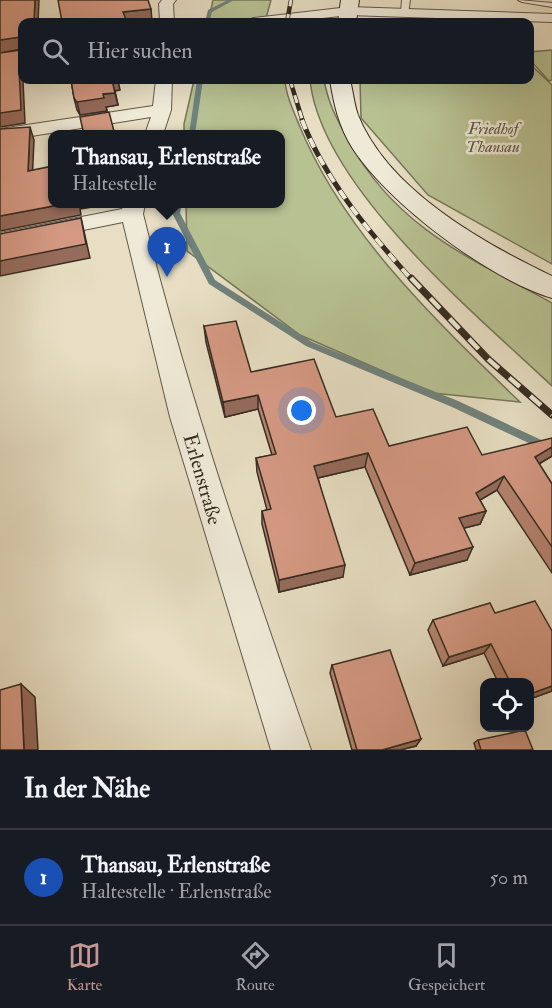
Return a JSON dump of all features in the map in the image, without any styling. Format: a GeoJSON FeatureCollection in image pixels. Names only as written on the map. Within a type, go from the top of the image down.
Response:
{"type":"FeatureCollection","features":[{"type":"Feature","properties":{"kind":"main road"},"geometry":{"type":"LineString","coordinates":[[340,84],[347,115],[360,140],[375,162],[404,193],[437,221],[478,248],[552,288]]}},
{"type":"Feature","properties":{"kind":"street"},"geometry":{"type":"LineString","coordinates":[[166,18],[165,4],[169,0]]}},
{"type":"Feature","properties":{"kind":"street"},"geometry":{"type":"LineString","coordinates":[[288,18],[405,6],[482,17],[552,18]]}},
{"type":"Feature","properties":{"kind":"street"},"geometry":{"type":"LineString","coordinates":[[156,130],[162,110],[165,84]]}},
{"type":"Feature","properties":{"kind":"street"},"geometry":{"type":"LineString","coordinates":[[0,135],[162,110]]}},
{"type":"Feature","properties":{"kind":"street"},"geometry":{"type":"LineString","coordinates":[[0,240],[133,209]]}},
{"type":"Feature","properties":{"kind":"street","name":"Erlenstraße"},"geometry":{"type":"LineString","coordinates":[[133,209],[146,278],[213,515],[291,750]]}},
{"type":"Feature","properties":{"kind":"lane"},"geometry":{"type":"LineString","coordinates":[[522,0],[552,5]]}},
{"type":"Feature","properties":{"kind":"green space"},"geometry":{"type":"Polygon","coordinates":[[[213,0],[271,0],[266,18],[209,18],[213,0]]]}},
{"type":"Feature","properties":{"kind":"green space"},"geometry":{"type":"Polygon","coordinates":[[[552,50],[552,80],[549,81],[534,64],[534,52],[552,50]]]}},
{"type":"Feature","properties":{"kind":"green space","name":"Friedhof Thansau"},"geometry":{"type":"Polygon","coordinates":[[[534,68],[552,85],[552,264],[428,195],[361,118],[360,84],[534,84],[534,68]]]}},
{"type":"Feature","properties":{"kind":"green space"},"geometry":{"type":"Polygon","coordinates":[[[193,84],[286,84],[293,110],[319,166],[341,204],[367,240],[457,341],[520,402],[433,393],[300,335],[187,251],[186,208],[285,208],[285,130],[184,130],[193,84]]]}},
{"type":"Feature","properties":{"kind":"green space"},"geometry":{"type":"Polygon","coordinates":[[[311,84],[325,84],[337,119],[350,143],[390,198],[413,219],[464,255],[552,303],[552,386],[445,286],[371,205],[342,163],[320,121],[311,84]]]}},
{"type":"Feature","properties":{"kind":"building"},"geometry":{"type":"Polygon","coordinates":[[[0,0],[35,0],[34,18],[18,18],[18,37],[0,40],[0,0]]]}},
{"type":"Feature","properties":{"kind":"building"},"geometry":{"type":"Polygon","coordinates":[[[58,0],[148,0],[151,9],[123,12],[125,18],[61,18],[58,0]]]}},
{"type":"Feature","properties":{"kind":"building"},"geometry":{"type":"Polygon","coordinates":[[[18,50],[21,110],[0,113],[0,53],[18,50]]]}},
{"type":"Feature","properties":{"kind":"building"},"geometry":{"type":"Polygon","coordinates":[[[72,84],[113,84],[115,93],[103,94],[104,98],[77,102],[72,84]]]}},
{"type":"Feature","properties":{"kind":"building"},"geometry":{"type":"Polygon","coordinates":[[[109,112],[114,130],[83,130],[80,117],[109,112]]]}},
{"type":"Feature","properties":{"kind":"building"},"geometry":{"type":"Polygon","coordinates":[[[30,127],[28,171],[48,167],[48,207],[0,216],[0,129],[30,127]]]}},
{"type":"Feature","properties":{"kind":"building"},"geometry":{"type":"Polygon","coordinates":[[[81,218],[86,244],[0,261],[0,234],[81,218]]]}},
{"type":"Feature","properties":{"kind":"building"},"geometry":{"type":"Polygon","coordinates":[[[236,321],[251,372],[314,359],[336,417],[373,409],[389,446],[467,427],[482,455],[552,438],[552,447],[535,457],[552,484],[552,547],[504,476],[476,493],[486,511],[459,518],[473,547],[415,563],[368,453],[314,466],[345,565],[279,580],[262,511],[271,509],[256,458],[276,454],[258,395],[223,402],[204,326],[236,321]]]}},
{"type":"Feature","properties":{"kind":"building"},"geometry":{"type":"Polygon","coordinates":[[[535,601],[552,631],[552,686],[534,693],[534,678],[508,678],[491,644],[449,657],[433,620],[490,603],[495,613],[535,601]]]}},
{"type":"Feature","properties":{"kind":"building"},"geometry":{"type":"Polygon","coordinates":[[[390,650],[421,739],[382,750],[357,750],[332,665],[390,650]]]}},
{"type":"Feature","properties":{"kind":"building"},"geometry":{"type":"Polygon","coordinates":[[[21,684],[24,750],[0,750],[0,690],[21,684]]]}},
{"type":"Feature","properties":{"kind":"building"},"geometry":{"type":"Polygon","coordinates":[[[526,732],[533,750],[481,750],[478,740],[526,732]]]}},
{"type":"Feature","properties":{"kind":"waterway"},"geometry":{"type":"LineString","coordinates":[[208,18],[210,11],[232,0]]}},
{"type":"Feature","properties":{"kind":"waterway"},"geometry":{"type":"LineString","coordinates":[[193,130],[199,84]]}},
{"type":"Feature","properties":{"kind":"waterway"},"geometry":{"type":"LineString","coordinates":[[177,208],[176,213],[212,282],[309,344],[455,404],[552,450]]}},
{"type":"Feature","properties":{"kind":"railway"},"geometry":{"type":"LineString","coordinates":[[288,18],[291,0]]}},
{"type":"Feature","properties":{"kind":"railway"},"geometry":{"type":"LineString","coordinates":[[291,84],[303,122]]}},
{"type":"Feature","properties":{"kind":"railway"},"geometry":{"type":"LineString","coordinates":[[302,120],[336,185],[380,244],[412,280]]}},
{"type":"Feature","properties":{"kind":"railway"},"geometry":{"type":"LineString","coordinates":[[411,278],[488,359],[552,415]]}},
{"type":"Feature","properties":{"kind":"place","name":"Thansau, Erlenstraße"},"geometry":{"type":"Point","coordinates":[167,277]}}]}
